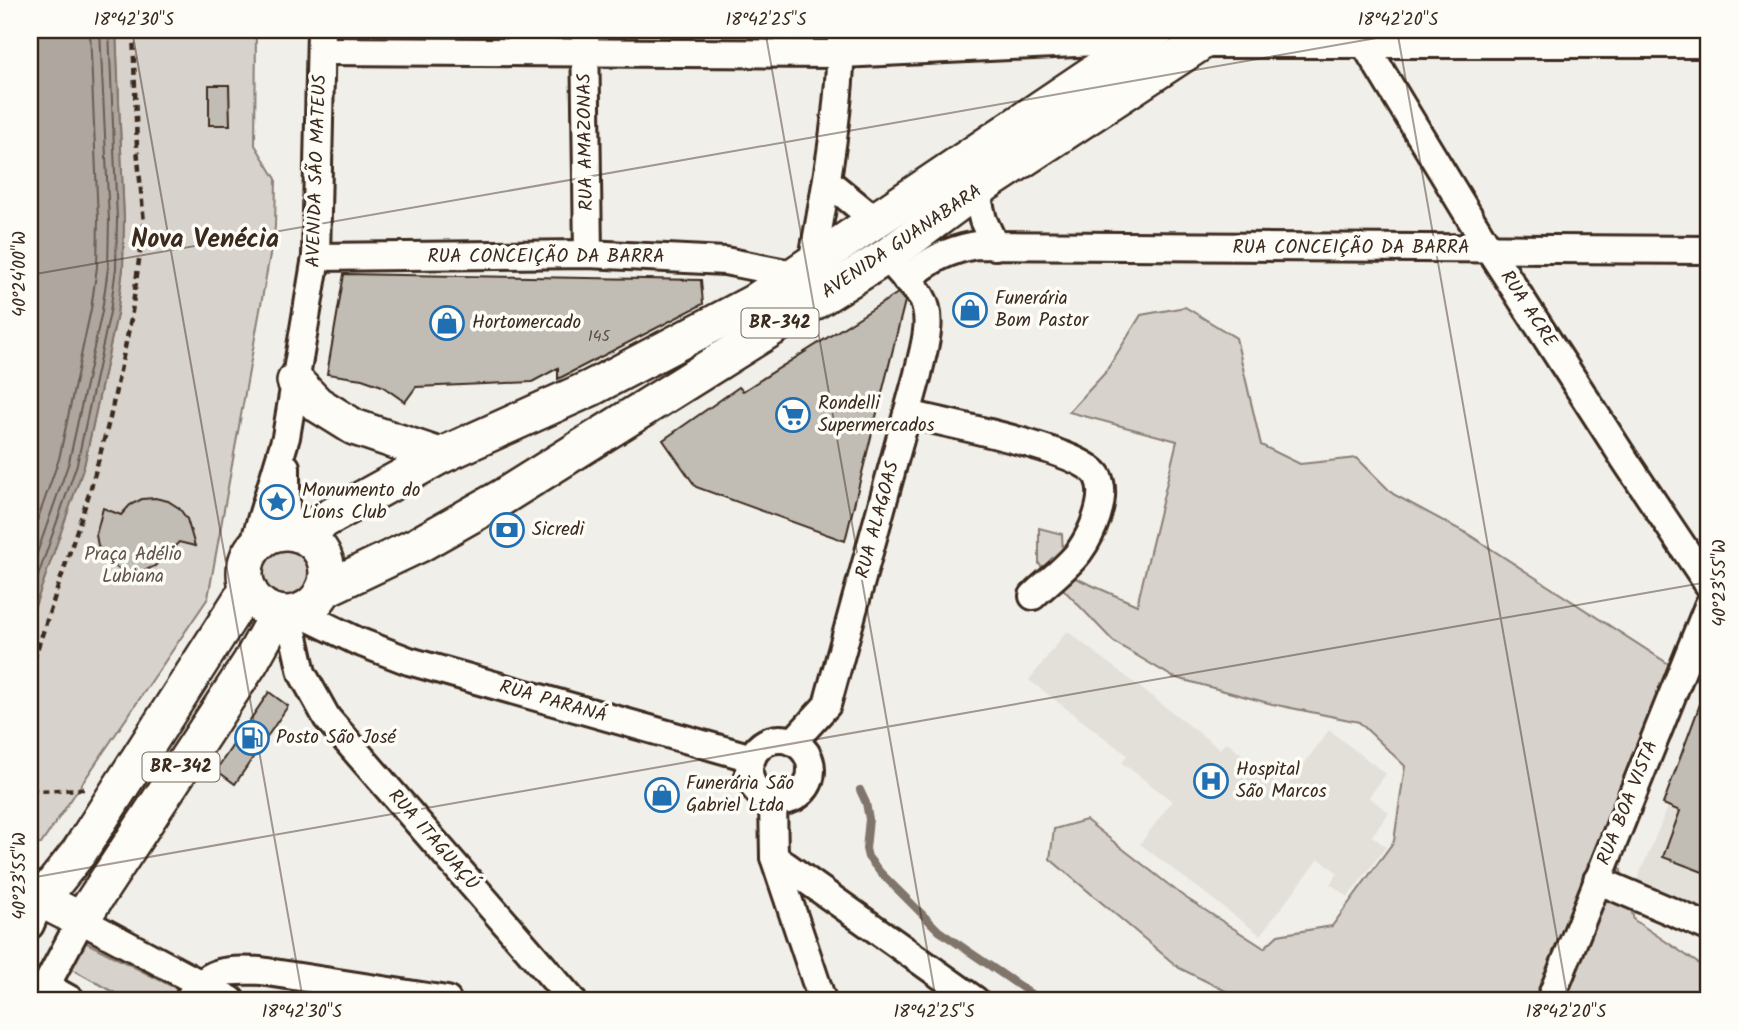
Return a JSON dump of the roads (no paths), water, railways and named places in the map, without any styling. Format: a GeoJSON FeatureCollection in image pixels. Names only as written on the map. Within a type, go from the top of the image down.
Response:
{"type":"FeatureCollection","features":[{"type":"Feature","properties":{"kind":"main road","name":"AVENIDA GUANABARA"},"geometry":{"type":"LineString","coordinates":[[293,533],[440,456],[591,388],[753,303],[876,220],[1100,45],[1157,30]]}},
{"type":"Feature","properties":{"kind":"main road","name":"AVENIDA GUANABARA"},"geometry":{"type":"LineString","coordinates":[[302,605],[501,498],[896,268],[976,190],[1210,37]]}},
{"type":"Feature","properties":{"kind":"main road"},"geometry":{"type":"LineString","coordinates":[[295,381],[317,404],[354,427],[440,456]]}},
{"type":"Feature","properties":{"kind":"main road"},"geometry":{"type":"LineString","coordinates":[[248,588],[255,600],[265,608],[302,605],[327,576],[320,551],[311,541],[293,533]]}},
{"type":"Feature","properties":{"kind":"main road","name":"BR-342"},"geometry":{"type":"LineString","coordinates":[[33,898],[79,852],[248,588],[245,575],[252,550],[261,540],[273,534],[293,533]]}},
{"type":"Feature","properties":{"kind":"main road","name":"BR-342"},"geometry":{"type":"LineString","coordinates":[[81,920],[250,663],[302,605]]}},
{"type":"Feature","properties":{"kind":"main road"},"geometry":{"type":"LineString","coordinates":[[33,898],[81,920]]}},
{"type":"Feature","properties":{"kind":"street"},"geometry":{"type":"LineString","coordinates":[[841,42],[876,30]]}},
{"type":"Feature","properties":{"kind":"street"},"geometry":{"type":"LineString","coordinates":[[1210,37],[1708,44]]}},
{"type":"Feature","properties":{"kind":"street","name":"RUA ACRE"},"geometry":{"type":"LineString","coordinates":[[1361,38],[1489,249],[1708,584]]}},
{"type":"Feature","properties":{"kind":"street"},"geometry":{"type":"LineString","coordinates":[[322,40],[1100,45]]}},
{"type":"Feature","properties":{"kind":"street","name":"AVENIDA SÃO MATEUS"},"geometry":{"type":"LineString","coordinates":[[252,550],[286,437],[316,257],[322,40]]}},
{"type":"Feature","properties":{"kind":"street","name":"RUA AMAZONAS"},"geometry":{"type":"LineString","coordinates":[[585,41],[588,254]]}},
{"type":"Feature","properties":{"kind":"street","name":"AVENIDA GUANABARA"},"geometry":{"type":"LineString","coordinates":[[725,261],[804,270],[827,181],[841,42]]}},
{"type":"Feature","properties":{"kind":"street"},"geometry":{"type":"LineString","coordinates":[[827,181],[876,220]]}},
{"type":"Feature","properties":{"kind":"street"},"geometry":{"type":"LineString","coordinates":[[976,190],[983,220],[995,246]]}},
{"type":"Feature","properties":{"kind":"street","name":"RUA CONCEIÇÃO DA BARRA"},"geometry":{"type":"LineString","coordinates":[[896,268],[928,262],[945,253],[976,245],[1708,250]]}},
{"type":"Feature","properties":{"kind":"street","name":"RUA CONCEIÇÃO DA BARRA"},"geometry":{"type":"LineString","coordinates":[[316,257],[588,254],[725,261]]}},
{"type":"Feature","properties":{"kind":"street"},"geometry":{"type":"LineString","coordinates":[[725,261],[753,303]]}},
{"type":"Feature","properties":{"kind":"street","name":"RUA ALAGOAS"},"geometry":{"type":"LineString","coordinates":[[793,741],[827,705],[926,338],[927,320],[920,294],[896,268]]}},
{"type":"Feature","properties":{"kind":"street"},"geometry":{"type":"LineString","coordinates":[[907,414],[981,431],[1062,455],[1089,466],[1098,477],[1102,491],[1101,505],[1079,552],[1032,596]]}},
{"type":"Feature","properties":{"kind":"street","name":"AVENIDA SÃO MATEUS"},"geometry":{"type":"LineString","coordinates":[[286,437],[293,533]]}},
{"type":"Feature","properties":{"kind":"street","name":"RUA PARANÁ"},"geometry":{"type":"LineString","coordinates":[[302,605],[357,641],[409,661],[751,758]]}},
{"type":"Feature","properties":{"kind":"street","name":"RUA ITAGUAÇÚ"},"geometry":{"type":"LineString","coordinates":[[302,605],[302,673],[327,718],[572,1000]]}},
{"type":"Feature","properties":{"kind":"street","name":"RUA BOA VISTA"},"geometry":{"type":"LineString","coordinates":[[1550,1000],[1708,606]]}},
{"type":"Feature","properties":{"kind":"street"},"geometry":{"type":"LineString","coordinates":[[773,739],[793,741],[807,755],[811,774],[808,783],[802,792],[793,798],[773,800],[755,788],[751,778],[751,758],[764,743],[773,739]]}},
{"type":"Feature","properties":{"kind":"street"},"geometry":{"type":"LineString","coordinates":[[773,800],[774,857],[822,1000]]}},
{"type":"Feature","properties":{"kind":"street"},"geometry":{"type":"LineString","coordinates":[[774,857],[975,1000]]}},
{"type":"Feature","properties":{"kind":"street"},"geometry":{"type":"LineString","coordinates":[[1597,880],[1708,927]]}},
{"type":"Feature","properties":{"kind":"street"},"geometry":{"type":"LineString","coordinates":[[71,1000],[38,992],[81,920],[193,992],[231,1000]]}},
{"type":"Feature","properties":{"kind":"street"},"geometry":{"type":"LineString","coordinates":[[193,992],[208,976],[261,971],[447,1000]]}},
{"type":"Feature","properties":{"kind":"water"},"geometry":{"type":"Polygon","coordinates":[[[30,30],[116,30],[124,220],[123,269],[117,314],[84,466],[30,620],[30,30]]]}},
{"type":"Feature","properties":{"kind":"waterway"},"geometry":{"type":"LineString","coordinates":[[860,790],[869,819],[866,849],[868,857],[880,872],[939,931],[1040,1000]]}},
{"type":"Feature","properties":{"kind":"place","name":"Funerária Bom Pastor"},"geometry":{"type":"Point","coordinates":[970,310]}},
{"type":"Feature","properties":{"kind":"place","name":"Hortomercado"},"geometry":{"type":"Point","coordinates":[447,323]}},
{"type":"Feature","properties":{"kind":"place","name":"Rondelli Supermercados"},"geometry":{"type":"Point","coordinates":[793,415]}},
{"type":"Feature","properties":{"kind":"place","name":"Monumento do Lions Club"},"geometry":{"type":"Point","coordinates":[277,502]}},
{"type":"Feature","properties":{"kind":"place","name":"Sicredi"},"geometry":{"type":"Point","coordinates":[507,530]}},
{"type":"Feature","properties":{"kind":"place","name":"Posto São José"},"geometry":{"type":"Point","coordinates":[252,738]}},
{"type":"Feature","properties":{"kind":"place","name":"Hospital São Marcos"},"geometry":{"type":"Point","coordinates":[1211,781]}},
{"type":"Feature","properties":{"kind":"place","name":"Funerária São Gabriel Ltda"},"geometry":{"type":"Point","coordinates":[662,795]}},
{"type":"Feature","properties":{"kind":"district","name":"Nova Venécia"},"geometry":{"type":"Point","coordinates":[205,240]}},
{"type":"Feature","properties":{"kind":"park label","name":"Praça Adélio Lubiana"},"geometry":{"type":"Point","coordinates":[133,566]}}]}
